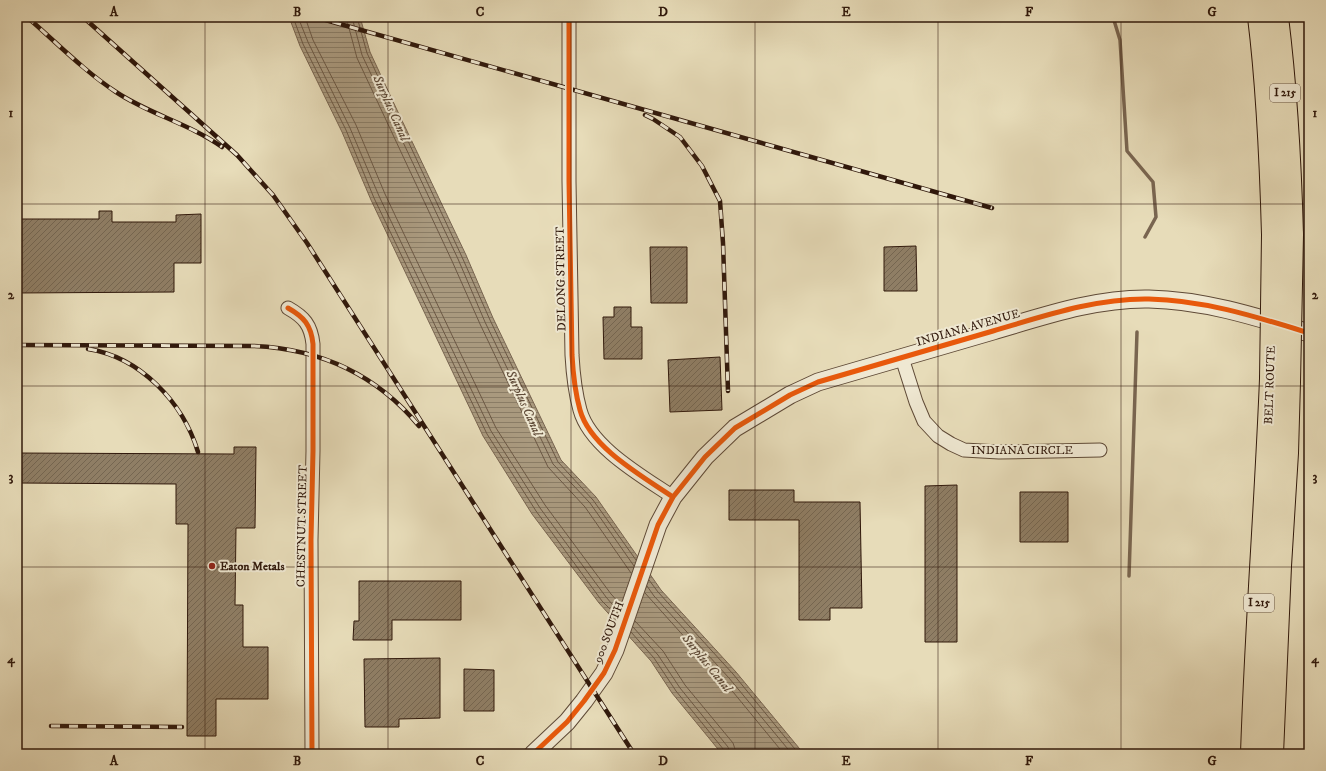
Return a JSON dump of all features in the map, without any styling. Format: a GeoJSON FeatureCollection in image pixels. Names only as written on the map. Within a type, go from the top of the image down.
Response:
{"type":"FeatureCollection","features":[{"type":"Feature","properties":{"kind":"highway","name":"BELT ROUTE"},"geometry":{"type":"LineString","coordinates":[[1259,17],[1265,67],[1271,169],[1283,235]]}},
{"type":"Feature","properties":{"kind":"highway","name":"BELT ROUTE"},"geometry":{"type":"LineString","coordinates":[[1272,754],[1280,566],[1287,453],[1280,381],[1283,235],[1290,169],[1284,83],[1277,17]]}},
{"type":"Feature","properties":{"kind":"highway","name":"BELT ROUTE"},"geometry":{"type":"LineString","coordinates":[[1252,754],[1268,453],[1280,381]]}},
{"type":"Feature","properties":{"kind":"street","name":"DELONG STREET"},"geometry":{"type":"LineString","coordinates":[[569,17],[569,181],[572,355],[574,380],[580,411],[588,428],[598,442],[620,460],[673,497]]}},
{"type":"Feature","properties":{"kind":"street","name":"INDIANA AVENUE"},"geometry":{"type":"LineString","coordinates":[[673,497],[705,456],[735,428],[762,410],[790,395],[818,382],[1075,308],[1104,302],[1130,299],[1170,300],[1225,308],[1309,332]]}},
{"type":"Feature","properties":{"kind":"street","name":"CHESTNUT STREET"},"geometry":{"type":"LineString","coordinates":[[288,308],[299,314],[310,328],[313,344],[311,540],[312,754]]}},
{"type":"Feature","properties":{"kind":"street","name":"INDIANA CIRCLE"},"geometry":{"type":"LineString","coordinates":[[902,358],[916,402],[924,421],[938,436],[951,444],[964,450],[987,452],[1100,450]]}},
{"type":"Feature","properties":{"kind":"street","name":"900 SOUTH"},"geometry":{"type":"LineString","coordinates":[[533,754],[554,736],[584,701],[604,673],[615,650],[658,525],[673,497]]}},
{"type":"Feature","properties":{"kind":"water","name":"Surplus Canal"},"geometry":{"type":"Polygon","coordinates":[[[289,17],[360,17],[370,52],[466,255],[493,318],[561,460],[596,497],[661,590],[736,672],[804,754],[722,754],[672,693],[651,661],[599,603],[532,514],[483,436],[371,200],[342,132],[300,46],[289,17]]]}},
{"type":"Feature","properties":{"kind":"building"},"geometry":{"type":"Polygon","coordinates":[[[99,211],[112,211],[112,222],[176,222],[176,215],[201,214],[201,263],[174,263],[174,292],[17,293],[17,219],[99,219],[99,211]]]}},
{"type":"Feature","properties":{"kind":"building"},"geometry":{"type":"Polygon","coordinates":[[[916,246],[917,291],[884,291],[884,247],[916,246]]]}},
{"type":"Feature","properties":{"kind":"building"},"geometry":{"type":"Polygon","coordinates":[[[650,247],[687,247],[687,303],[651,303],[650,247]]]}},
{"type":"Feature","properties":{"kind":"building"},"geometry":{"type":"Polygon","coordinates":[[[614,307],[631,307],[631,327],[642,327],[642,359],[604,359],[603,317],[614,317],[614,307]]]}},
{"type":"Feature","properties":{"kind":"building"},"geometry":{"type":"Polygon","coordinates":[[[720,357],[722,410],[670,412],[668,360],[720,357]]]}},
{"type":"Feature","properties":{"kind":"building","name":"Eaton Metals"},"geometry":{"type":"Polygon","coordinates":[[[234,447],[256,447],[255,528],[236,528],[235,605],[243,605],[243,647],[268,647],[268,699],[216,699],[216,736],[187,736],[188,524],[176,524],[176,484],[17,483],[17,453],[234,454],[234,447]]]}},
{"type":"Feature","properties":{"kind":"building"},"geometry":{"type":"Polygon","coordinates":[[[957,485],[957,642],[925,642],[925,486],[957,485]]]}},
{"type":"Feature","properties":{"kind":"building"},"geometry":{"type":"Polygon","coordinates":[[[729,490],[794,490],[794,502],[860,502],[862,608],[830,608],[830,620],[799,620],[799,520],[729,520],[729,490]]]}},
{"type":"Feature","properties":{"kind":"building"},"geometry":{"type":"Polygon","coordinates":[[[1020,492],[1068,492],[1068,542],[1020,542],[1020,492]]]}},
{"type":"Feature","properties":{"kind":"building"},"geometry":{"type":"Polygon","coordinates":[[[359,581],[461,581],[461,620],[392,620],[392,640],[353,640],[354,621],[359,621],[359,581]]]}},
{"type":"Feature","properties":{"kind":"building"},"geometry":{"type":"Polygon","coordinates":[[[440,658],[440,718],[399,719],[399,727],[365,727],[364,659],[440,658]]]}},
{"type":"Feature","properties":{"kind":"building"},"geometry":{"type":"Polygon","coordinates":[[[464,669],[494,670],[494,711],[464,711],[464,669]]]}},
{"type":"Feature","properties":{"kind":"waterway"},"geometry":{"type":"LineString","coordinates":[[1113,17],[1120,40],[1127,151],[1153,182],[1156,217],[1145,237]]}},
{"type":"Feature","properties":{"kind":"waterway"},"geometry":{"type":"LineString","coordinates":[[1129,576],[1137,332]]}},
{"type":"Feature","properties":{"kind":"railway"},"geometry":{"type":"LineString","coordinates":[[27,17],[81,66],[104,84],[142,107],[197,132],[222,147]]}},
{"type":"Feature","properties":{"kind":"railway"},"geometry":{"type":"LineString","coordinates":[[83,17],[237,155],[273,195],[307,243],[634,754]]}},
{"type":"Feature","properties":{"kind":"railway"},"geometry":{"type":"LineString","coordinates":[[315,17],[992,208]]}},
{"type":"Feature","properties":{"kind":"railway"},"geometry":{"type":"LineString","coordinates":[[645,115],[680,137],[702,166],[720,201],[723,243],[728,391]]}},
{"type":"Feature","properties":{"kind":"railway"},"geometry":{"type":"LineString","coordinates":[[17,345],[254,346],[302,352],[324,359],[365,379],[384,392],[419,426]]}},
{"type":"Feature","properties":{"kind":"railway"},"geometry":{"type":"LineString","coordinates":[[88,349],[125,361],[142,372],[157,385],[182,416],[198,452]]}},
{"type":"Feature","properties":{"kind":"railway"},"geometry":{"type":"LineString","coordinates":[[51,726],[182,727]]}},
{"type":"Feature","properties":{"kind":"cycle path"},"geometry":{"type":"LineString","coordinates":[[569,17],[569,181],[572,355],[574,382],[578,403],[586,424],[594,436],[606,448],[619,460],[673,497]]}},
{"type":"Feature","properties":{"kind":"cycle path"},"geometry":{"type":"LineString","coordinates":[[533,754],[567,722],[604,673],[615,650],[658,525],[673,497],[705,457],[735,428],[790,395],[818,382],[1051,314],[1109,301],[1149,299],[1190,302],[1230,310],[1309,333]]}},
{"type":"Feature","properties":{"kind":"cycle path"},"geometry":{"type":"LineString","coordinates":[[288,308],[306,322],[313,344],[311,540],[312,754]]}},
{"type":"Feature","properties":{"kind":"place","name":"Eaton Metals"},"geometry":{"type":"Point","coordinates":[212,566]}}]}
